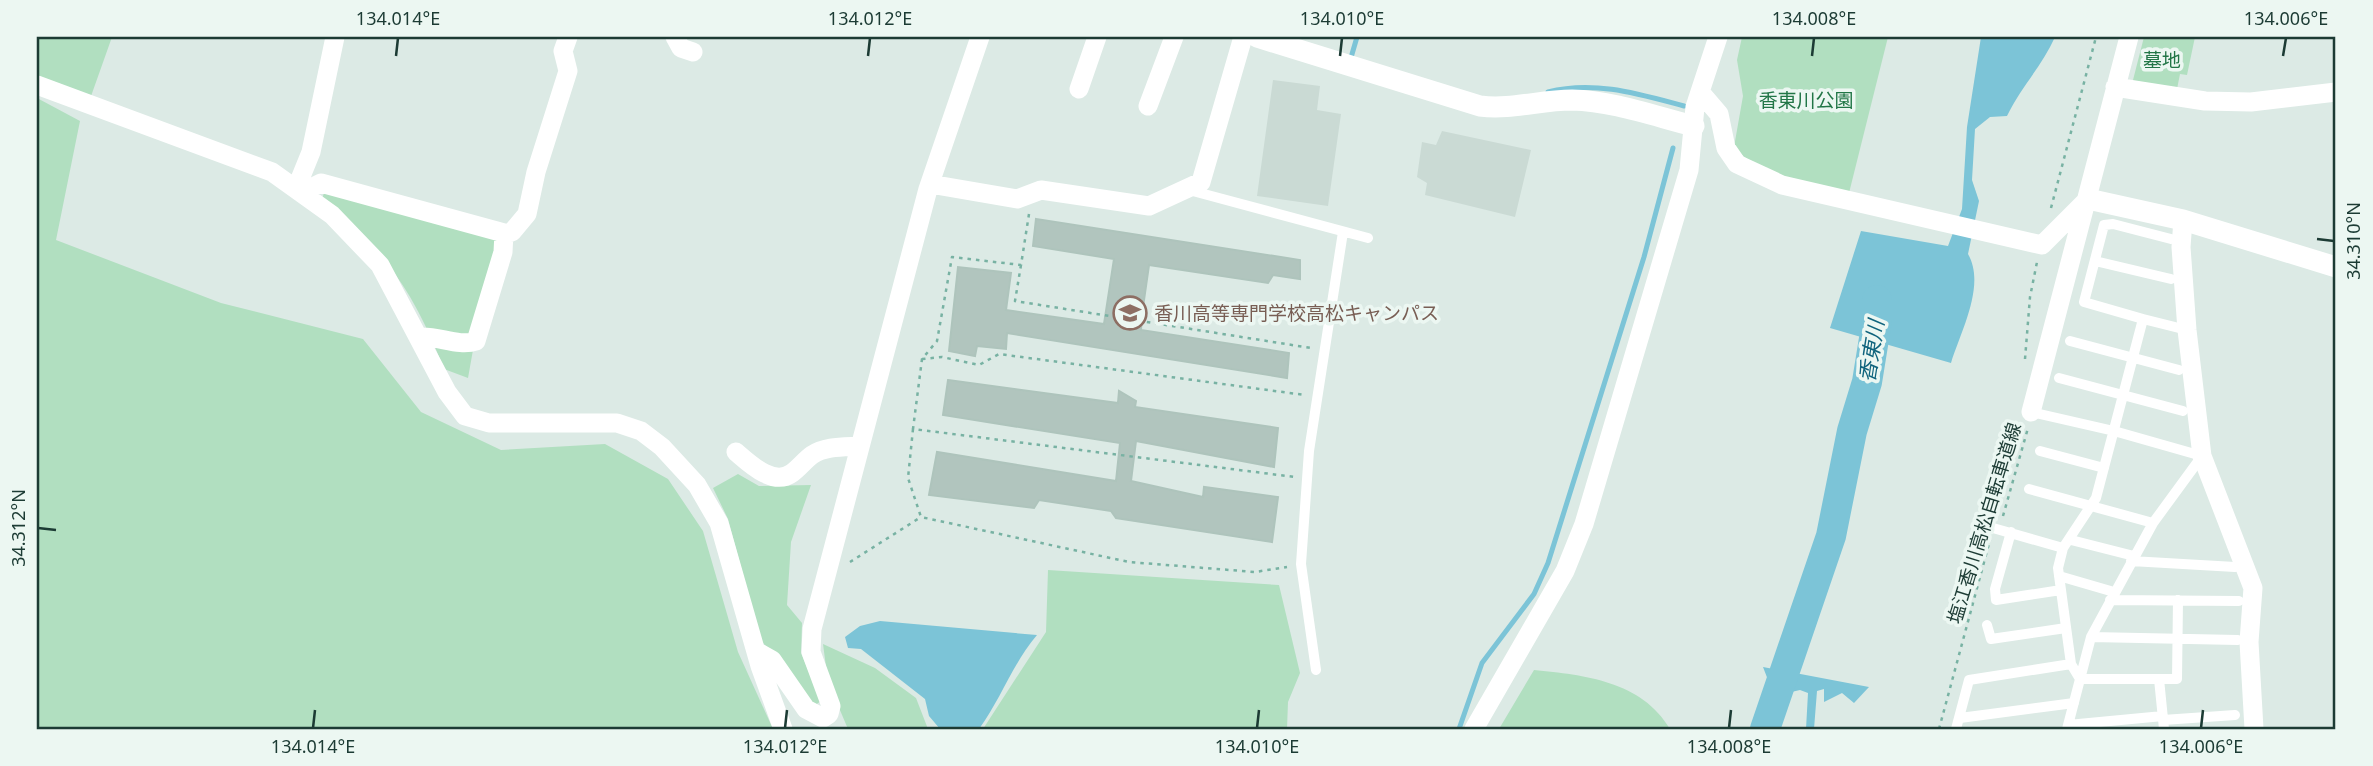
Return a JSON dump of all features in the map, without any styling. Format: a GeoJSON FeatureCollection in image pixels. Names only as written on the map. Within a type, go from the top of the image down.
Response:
{"type":"FeatureCollection","features":[{"type":"Feature","properties":{"kind":"street"},"geometry":{"type":"LineString","coordinates":[[298,191],[310,152],[335,37]]}},
{"type":"Feature","properties":{"kind":"street"},"geometry":{"type":"LineString","coordinates":[[298,191],[321,183],[504,233],[512,232],[527,214],[536,172],[568,71],[562,51],[568,37]]}},
{"type":"Feature","properties":{"kind":"street"},"geometry":{"type":"LineString","coordinates":[[675,37],[681,48],[693,52]]}},
{"type":"Feature","properties":{"kind":"street"},"geometry":{"type":"LineString","coordinates":[[756,651],[772,660],[806,709],[824,718],[829,713],[831,706],[811,652],[812,629],[930,184],[980,37]]}},
{"type":"Feature","properties":{"kind":"street"},"geometry":{"type":"LineString","coordinates":[[1079,89],[1097,37]]}},
{"type":"Feature","properties":{"kind":"street"},"geometry":{"type":"LineString","coordinates":[[1148,106],[1174,37]]}},
{"type":"Feature","properties":{"kind":"street"},"geometry":{"type":"LineString","coordinates":[[930,184],[1017,199],[1041,190],[1149,206],[1201,182],[1243,37]]}},
{"type":"Feature","properties":{"kind":"street"},"geometry":{"type":"LineString","coordinates":[[1474,729],[1565,571],[1584,524],[1689,170],[1695,107],[1718,37]]}},
{"type":"Feature","properties":{"kind":"street"},"geometry":{"type":"LineString","coordinates":[[2031,412],[2129,37]]}},
{"type":"Feature","properties":{"kind":"street"},"geometry":{"type":"LineString","coordinates":[[1265,38],[1480,106],[1502,108],[1569,100],[1600,102],[1694,126]]}},
{"type":"Feature","properties":{"kind":"street"},"geometry":{"type":"LineString","coordinates":[[37,85],[272,172],[332,215],[380,265],[421,337],[447,392],[465,416],[489,423],[617,423],[641,430],[663,447],[697,485],[719,523],[756,651],[783,729]]}},
{"type":"Feature","properties":{"kind":"street"},"geometry":{"type":"LineString","coordinates":[[2115,87],[2204,101],[2251,102],[2336,92]]}},
{"type":"Feature","properties":{"kind":"street"},"geometry":{"type":"LineString","coordinates":[[1701,93],[1719,114],[1726,148],[1737,164],[1782,185],[2042,245],[2088,199]]}},
{"type":"Feature","properties":{"kind":"street"},"geometry":{"type":"LineString","coordinates":[[2088,199],[2183,220],[2336,267]]}},
{"type":"Feature","properties":{"kind":"street"},"geometry":{"type":"LineString","coordinates":[[2183,220],[2181,247],[2187,330],[2202,456],[2253,588],[2255,601],[2249,642],[2254,729]]}},
{"type":"Feature","properties":{"kind":"street"},"geometry":{"type":"LineString","coordinates":[[421,337],[435,336],[463,343],[476,341],[503,252],[504,233]]}},
{"type":"Feature","properties":{"kind":"street"},"geometry":{"type":"LineString","coordinates":[[736,452],[762,473],[774,477],[789,476],[813,454],[832,448],[860,446]]}},
{"type":"Feature","properties":{"kind":"lane"},"geometry":{"type":"LineString","coordinates":[[1185,189],[1367,238]]}},
{"type":"Feature","properties":{"kind":"lane"},"geometry":{"type":"LineString","coordinates":[[2171,239],[2113,224],[2104,225],[2084,302],[2187,330]]}},
{"type":"Feature","properties":{"kind":"lane"},"geometry":{"type":"LineString","coordinates":[[1316,670],[1301,564],[1307,478],[1317,397],[1343,232]]}},
{"type":"Feature","properties":{"kind":"lane"},"geometry":{"type":"LineString","coordinates":[[2095,261],[2171,279]]}},
{"type":"Feature","properties":{"kind":"lane"},"geometry":{"type":"LineString","coordinates":[[2080,679],[2071,663],[2059,576],[2063,548],[2092,508],[2135,358],[2143,319]]}},
{"type":"Feature","properties":{"kind":"lane"},"geometry":{"type":"LineString","coordinates":[[2070,341],[2179,370]]}},
{"type":"Feature","properties":{"kind":"lane"},"geometry":{"type":"LineString","coordinates":[[2059,378],[2183,411]]}},
{"type":"Feature","properties":{"kind":"lane"},"geometry":{"type":"LineString","coordinates":[[2031,412],[2202,456],[2153,523],[2091,637],[2068,727],[2235,715]]}},
{"type":"Feature","properties":{"kind":"lane"},"geometry":{"type":"LineString","coordinates":[[2040,451],[2104,468]]}},
{"type":"Feature","properties":{"kind":"lane"},"geometry":{"type":"LineString","coordinates":[[2028,489],[2153,523]]}},
{"type":"Feature","properties":{"kind":"lane"},"geometry":{"type":"LineString","coordinates":[[1993,528],[2063,548]]}},
{"type":"Feature","properties":{"kind":"lane"},"geometry":{"type":"LineString","coordinates":[[2011,533],[1995,589],[1996,600],[2061,590]]}},
{"type":"Feature","properties":{"kind":"lane"},"geometry":{"type":"LineString","coordinates":[[2071,540],[2133,558],[2235,566]]}},
{"type":"Feature","properties":{"kind":"lane"},"geometry":{"type":"LineString","coordinates":[[2059,576],[2112,596],[2239,601]]}},
{"type":"Feature","properties":{"kind":"lane"},"geometry":{"type":"LineString","coordinates":[[2080,679],[2177,679],[2178,600]]}},
{"type":"Feature","properties":{"kind":"lane"},"geometry":{"type":"LineString","coordinates":[[1987,625],[1991,639],[2066,628]]}},
{"type":"Feature","properties":{"kind":"lane"},"geometry":{"type":"LineString","coordinates":[[2091,637],[2238,640]]}},
{"type":"Feature","properties":{"kind":"lane"},"geometry":{"type":"LineString","coordinates":[[1956,729],[1969,680],[2071,663]]}},
{"type":"Feature","properties":{"kind":"lane"},"geometry":{"type":"LineString","coordinates":[[2159,679],[2163,722]]}},
{"type":"Feature","properties":{"kind":"lane"},"geometry":{"type":"LineString","coordinates":[[1960,718],[2074,703]]}},
{"type":"Feature","properties":{"kind":"path"},"geometry":{"type":"LineString","coordinates":[[2025,360],[2030,297],[2096,37]]}},
{"type":"Feature","properties":{"kind":"path"},"geometry":{"type":"LineString","coordinates":[[1032,194],[1016,301],[1325,350]]}},
{"type":"Feature","properties":{"kind":"path"},"geometry":{"type":"LineString","coordinates":[[921,517],[908,478],[913,429],[922,359],[937,341],[952,257],[1021,265]]}},
{"type":"Feature","properties":{"kind":"path"},"geometry":{"type":"LineString","coordinates":[[922,359],[942,357],[979,365],[999,354],[1317,397]]}},
{"type":"Feature","properties":{"kind":"path","name":"塩江香川高松自転車道線"},"geometry":{"type":"LineString","coordinates":[[1939,729],[1993,528],[2004,513],[2031,412]]}},
{"type":"Feature","properties":{"kind":"path"},"geometry":{"type":"LineString","coordinates":[[913,429],[1307,478]]}},
{"type":"Feature","properties":{"kind":"path"},"geometry":{"type":"LineString","coordinates":[[825,577],[921,517],[1129,562],[1255,572],[1301,564]]}},
{"type":"Feature","properties":{"kind":"shaded area"},"geometry":{"type":"Polygon","coordinates":[[[1273,80],[1320,86],[1317,110],[1341,114],[1328,206],[1257,196],[1273,80]]]}},
{"type":"Feature","properties":{"kind":"shaded area"},"geometry":{"type":"Polygon","coordinates":[[[1442,131],[1531,150],[1515,217],[1425,195],[1427,183],[1417,177],[1422,142],[1436,145],[1442,131]]]}},
{"type":"Feature","properties":{"kind":"green space"},"geometry":{"type":"Polygon","coordinates":[[[37,37],[112,37],[90,99],[37,79],[37,37]]]}},
{"type":"Feature","properties":{"kind":"green space","name":"香東川公園"},"geometry":{"type":"Polygon","coordinates":[[[1742,37],[1888,37],[1849,193],[1802,184],[1772,173],[1745,158],[1734,147],[1743,96],[1737,60],[1742,37]]]}},
{"type":"Feature","properties":{"kind":"green space","name":"墓地"},"geometry":{"type":"Polygon","coordinates":[[[2144,37],[2195,37],[2187,75],[2180,74],[2176,94],[2137,88],[2133,80],[2144,37]]]}},
{"type":"Feature","properties":{"kind":"green space"},"geometry":{"type":"Polygon","coordinates":[[[37,98],[80,121],[56,240],[221,303],[363,339],[421,412],[501,450],[605,444],[668,479],[703,531],[738,652],[773,729],[37,729],[37,98]]]}},
{"type":"Feature","properties":{"kind":"green space"},"geometry":{"type":"Polygon","coordinates":[[[325,190],[495,236],[500,250],[478,322],[468,378],[444,369],[421,317],[396,275],[364,238],[322,199],[325,190]]]}},
{"type":"Feature","properties":{"kind":"green space"},"geometry":{"type":"Polygon","coordinates":[[[738,474],[759,486],[811,485],[791,542],[787,605],[802,623],[801,653],[821,701],[814,706],[787,668],[761,641],[728,519],[713,488],[738,474]]]}},
{"type":"Feature","properties":{"kind":"green space"},"geometry":{"type":"Polygon","coordinates":[[[1048,570],[1279,585],[1300,673],[1288,702],[1287,729],[983,729],[1046,632],[1048,570]]]}},
{"type":"Feature","properties":{"kind":"green space"},"geometry":{"type":"Polygon","coordinates":[[[823,644],[875,668],[916,698],[928,729],[848,729],[828,682],[823,644]]]}},
{"type":"Feature","properties":{"kind":"green space"},"geometry":{"type":"Polygon","coordinates":[[[1534,670],[1610,683],[1644,700],[1670,729],[1499,729],[1534,670]]]}},
{"type":"Feature","properties":{"kind":"water"},"geometry":{"type":"Polygon","coordinates":[[[1981,37],[2055,37],[2007,116],[1990,117],[1975,129],[1972,180],[1979,201],[1968,254],[1973,266],[1973,294],[1966,323],[1951,363],[1830,328],[1861,231],[1948,246],[1962,209],[1967,127],[1981,37]]]}},
{"type":"Feature","properties":{"kind":"water"},"geometry":{"type":"Polygon","coordinates":[[[880,621],[1037,635],[979,729],[940,729],[929,716],[925,699],[861,649],[848,648],[845,637],[860,626],[880,621]]]}},
{"type":"Feature","properties":{"kind":"water"},"geometry":{"type":"Polygon","coordinates":[[[1763,667],[1869,687],[1854,703],[1842,693],[1824,702],[1824,689],[1817,691],[1814,729],[1806,729],[1808,693],[1800,690],[1787,693],[1767,729],[1761,729],[1773,693],[1763,667]]]}},
{"type":"Feature","properties":{"kind":"building"},"geometry":{"type":"Polygon","coordinates":[[[1036,219],[1300,260],[1300,279],[1273,275],[1268,283],[1149,265],[1142,314],[1141,330],[1289,353],[1287,378],[1007,333],[1006,349],[977,346],[975,356],[949,351],[958,267],[1011,273],[1006,310],[1104,324],[1114,259],[1033,246],[1036,219]]]}},
{"type":"Feature","properties":{"kind":"building"},"geometry":{"type":"Polygon","coordinates":[[[948,380],[1118,403],[1119,391],[1136,401],[1135,407],[1278,428],[1274,467],[1136,441],[1131,481],[1203,497],[1204,487],[1278,497],[1272,542],[1116,518],[1111,511],[1039,500],[1034,508],[929,495],[937,452],[1116,481],[1120,443],[943,415],[948,380]]]}},
{"type":"Feature","properties":{"kind":"waterway"},"geometry":{"type":"LineString","coordinates":[[1350,61],[1357,37]]}},
{"type":"Feature","properties":{"kind":"waterway"},"geometry":{"type":"LineString","coordinates":[[1548,92],[1582,87],[1599,88],[1633,93],[1684,106]]}},
{"type":"Feature","properties":{"kind":"waterway"},"geometry":{"type":"LineString","coordinates":[[1459,729],[1482,663],[1534,594],[1548,563],[1644,257],[1673,148]]}},
{"type":"Feature","properties":{"kind":"waterway","name":"香東川"},"geometry":{"type":"LineString","coordinates":[[1765,729],[1831,536],[1852,431],[1867,382],[1877,320],[1877,300]]}},
{"type":"Feature","properties":{"kind":"place","name":"香川高等専門学校高松キャンパス"},"geometry":{"type":"Point","coordinates":[1130,313]}}]}
